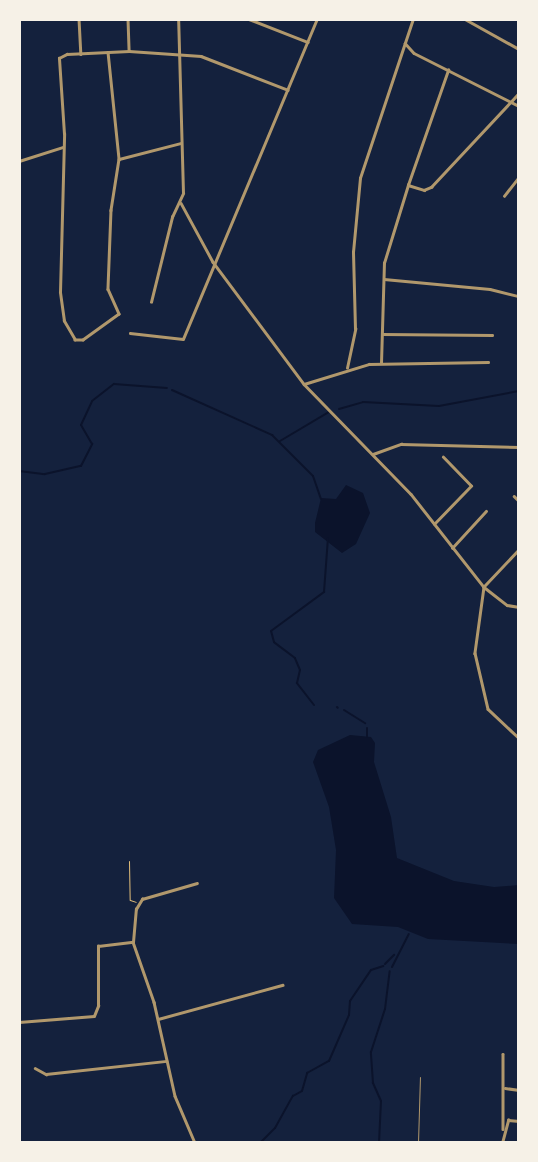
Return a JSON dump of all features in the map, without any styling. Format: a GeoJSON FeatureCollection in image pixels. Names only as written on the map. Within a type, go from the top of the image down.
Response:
{"type":"FeatureCollection","features":[{"type":"Feature","properties":{"kind":"street"},"geometry":{"type":"LineString","coordinates":[[79,19],[81,55]]}},
{"type":"Feature","properties":{"kind":"street"},"geometry":{"type":"LineString","coordinates":[[128,19],[129,51]]}},
{"type":"Feature","properties":{"kind":"street"},"geometry":{"type":"LineString","coordinates":[[178,19],[181,203],[213,262],[304,384],[373,454],[484,587],[502,602],[519,607]]}},
{"type":"Feature","properties":{"kind":"street"},"geometry":{"type":"LineString","coordinates":[[249,19],[308,42]]}},
{"type":"Feature","properties":{"kind":"street"},"geometry":{"type":"LineString","coordinates":[[130,333],[183,339],[317,19]]}},
{"type":"Feature","properties":{"kind":"street"},"geometry":{"type":"LineString","coordinates":[[347,368],[355,329],[353,252],[360,178],[413,19]]}},
{"type":"Feature","properties":{"kind":"street"},"geometry":{"type":"LineString","coordinates":[[465,19],[519,49]]}},
{"type":"Feature","properties":{"kind":"street"},"geometry":{"type":"LineString","coordinates":[[405,43],[414,53],[519,106]]}},
{"type":"Feature","properties":{"kind":"street"},"geometry":{"type":"LineString","coordinates":[[108,52],[119,159],[111,210],[108,289],[119,314],[83,340],[75,340],[64,321],[60,292],[64,147],[57,66],[62,55],[81,55],[108,52],[129,51],[201,55],[288,90]]}},
{"type":"Feature","properties":{"kind":"street"},"geometry":{"type":"LineString","coordinates":[[381,363],[386,253],[448,70]]}},
{"type":"Feature","properties":{"kind":"street"},"geometry":{"type":"LineString","coordinates":[[408,185],[424,190],[432,187],[519,93]]}},
{"type":"Feature","properties":{"kind":"street"},"geometry":{"type":"LineString","coordinates":[[119,159],[181,143]]}},
{"type":"Feature","properties":{"kind":"street"},"geometry":{"type":"LineString","coordinates":[[19,161],[64,147]]}},
{"type":"Feature","properties":{"kind":"street"},"geometry":{"type":"LineString","coordinates":[[504,196],[519,177]]}},
{"type":"Feature","properties":{"kind":"street"},"geometry":{"type":"LineString","coordinates":[[151,302],[172,217],[181,203]]}},
{"type":"Feature","properties":{"kind":"street"},"geometry":{"type":"LineString","coordinates":[[384,279],[490,289],[519,296]]}},
{"type":"Feature","properties":{"kind":"street"},"geometry":{"type":"LineString","coordinates":[[382,334],[492,335]]}},
{"type":"Feature","properties":{"kind":"street"},"geometry":{"type":"LineString","coordinates":[[304,384],[347,368],[381,363],[488,362]]}},
{"type":"Feature","properties":{"kind":"street"},"geometry":{"type":"LineString","coordinates":[[373,454],[401,444],[519,447]]}},
{"type":"Feature","properties":{"kind":"street"},"geometry":{"type":"LineString","coordinates":[[434,524],[471,486],[443,457]]}},
{"type":"Feature","properties":{"kind":"street"},"geometry":{"type":"LineString","coordinates":[[514,496],[519,501]]}},
{"type":"Feature","properties":{"kind":"street"},"geometry":{"type":"LineString","coordinates":[[452,548],[486,511]]}},
{"type":"Feature","properties":{"kind":"street"},"geometry":{"type":"LineString","coordinates":[[519,550],[484,587],[476,634],[476,671],[488,709],[519,738]]}},
{"type":"Feature","properties":{"kind":"street"},"geometry":{"type":"LineString","coordinates":[[195,1143],[166,1060],[158,1019],[133,942],[138,903],[197,883]]}},
{"type":"Feature","properties":{"kind":"street"},"geometry":{"type":"LineString","coordinates":[[19,1022],[94,1016],[98,1006],[98,946],[133,942]]}},
{"type":"Feature","properties":{"kind":"street"},"geometry":{"type":"LineString","coordinates":[[158,1019],[282,985]]}},
{"type":"Feature","properties":{"kind":"street"},"geometry":{"type":"LineString","coordinates":[[502,1143],[505,1088],[503,1054]]}},
{"type":"Feature","properties":{"kind":"street"},"geometry":{"type":"LineString","coordinates":[[35,1068],[46,1074],[166,1060]]}},
{"type":"Feature","properties":{"kind":"street"},"geometry":{"type":"LineString","coordinates":[[505,1088],[519,1090]]}},
{"type":"Feature","properties":{"kind":"street"},"geometry":{"type":"LineString","coordinates":[[503,1129],[508,1120],[519,1121]]}},
{"type":"Feature","properties":{"kind":"lane"},"geometry":{"type":"LineString","coordinates":[[418,1143],[420,1077]]}},
{"type":"Feature","properties":{"kind":"path"},"geometry":{"type":"LineString","coordinates":[[129,861],[130,900],[138,903]]}},
{"type":"Feature","properties":{"kind":"water"},"geometry":{"type":"Polygon","coordinates":[[[346,485],[363,493],[370,513],[356,544],[342,553],[315,532],[315,523],[321,498],[336,499],[346,485]]]}},
{"type":"Feature","properties":{"kind":"water"},"geometry":{"type":"Polygon","coordinates":[[[350,735],[371,737],[375,743],[374,762],[391,817],[397,858],[454,881],[494,887],[519,885],[519,944],[428,939],[398,927],[352,924],[334,898],[336,850],[329,807],[313,762],[318,750],[350,735]]]}},
{"type":"Feature","properties":{"kind":"waterway"},"geometry":{"type":"LineString","coordinates":[[19,471],[45,474],[81,466],[92,444],[81,425],[92,401],[114,384],[167,388]]}},
{"type":"Feature","properties":{"kind":"waterway"},"geometry":{"type":"LineString","coordinates":[[172,390],[272,435],[313,476],[321,499]]}},
{"type":"Feature","properties":{"kind":"waterway"},"geometry":{"type":"LineString","coordinates":[[339,409],[363,402],[439,406],[519,391]]}},
{"type":"Feature","properties":{"kind":"waterway"},"geometry":{"type":"LineString","coordinates":[[280,441],[329,412]]}},
{"type":"Feature","properties":{"kind":"waterway"},"geometry":{"type":"LineString","coordinates":[[314,705],[297,683],[300,670],[295,658],[274,642],[271,631],[324,592],[328,538]]}},
{"type":"Feature","properties":{"kind":"waterway"},"geometry":{"type":"LineString","coordinates":[[344,710],[365,723]]}},
{"type":"Feature","properties":{"kind":"waterway"},"geometry":{"type":"LineString","coordinates":[[367,728],[367,737]]}},
{"type":"Feature","properties":{"kind":"waterway"},"geometry":{"type":"LineString","coordinates":[[392,967],[409,934]]}},
{"type":"Feature","properties":{"kind":"waterway"},"geometry":{"type":"LineString","coordinates":[[385,964],[394,955]]}},
{"type":"Feature","properties":{"kind":"waterway"},"geometry":{"type":"LineString","coordinates":[[260,1143],[275,1128],[293,1096],[302,1091],[307,1073],[329,1061],[349,1015],[350,1001],[371,970],[383,966]]}},
{"type":"Feature","properties":{"kind":"waterway"},"geometry":{"type":"LineString","coordinates":[[379,1143],[381,1101],[373,1083],[371,1052],[385,1009],[390,971]]}}]}
